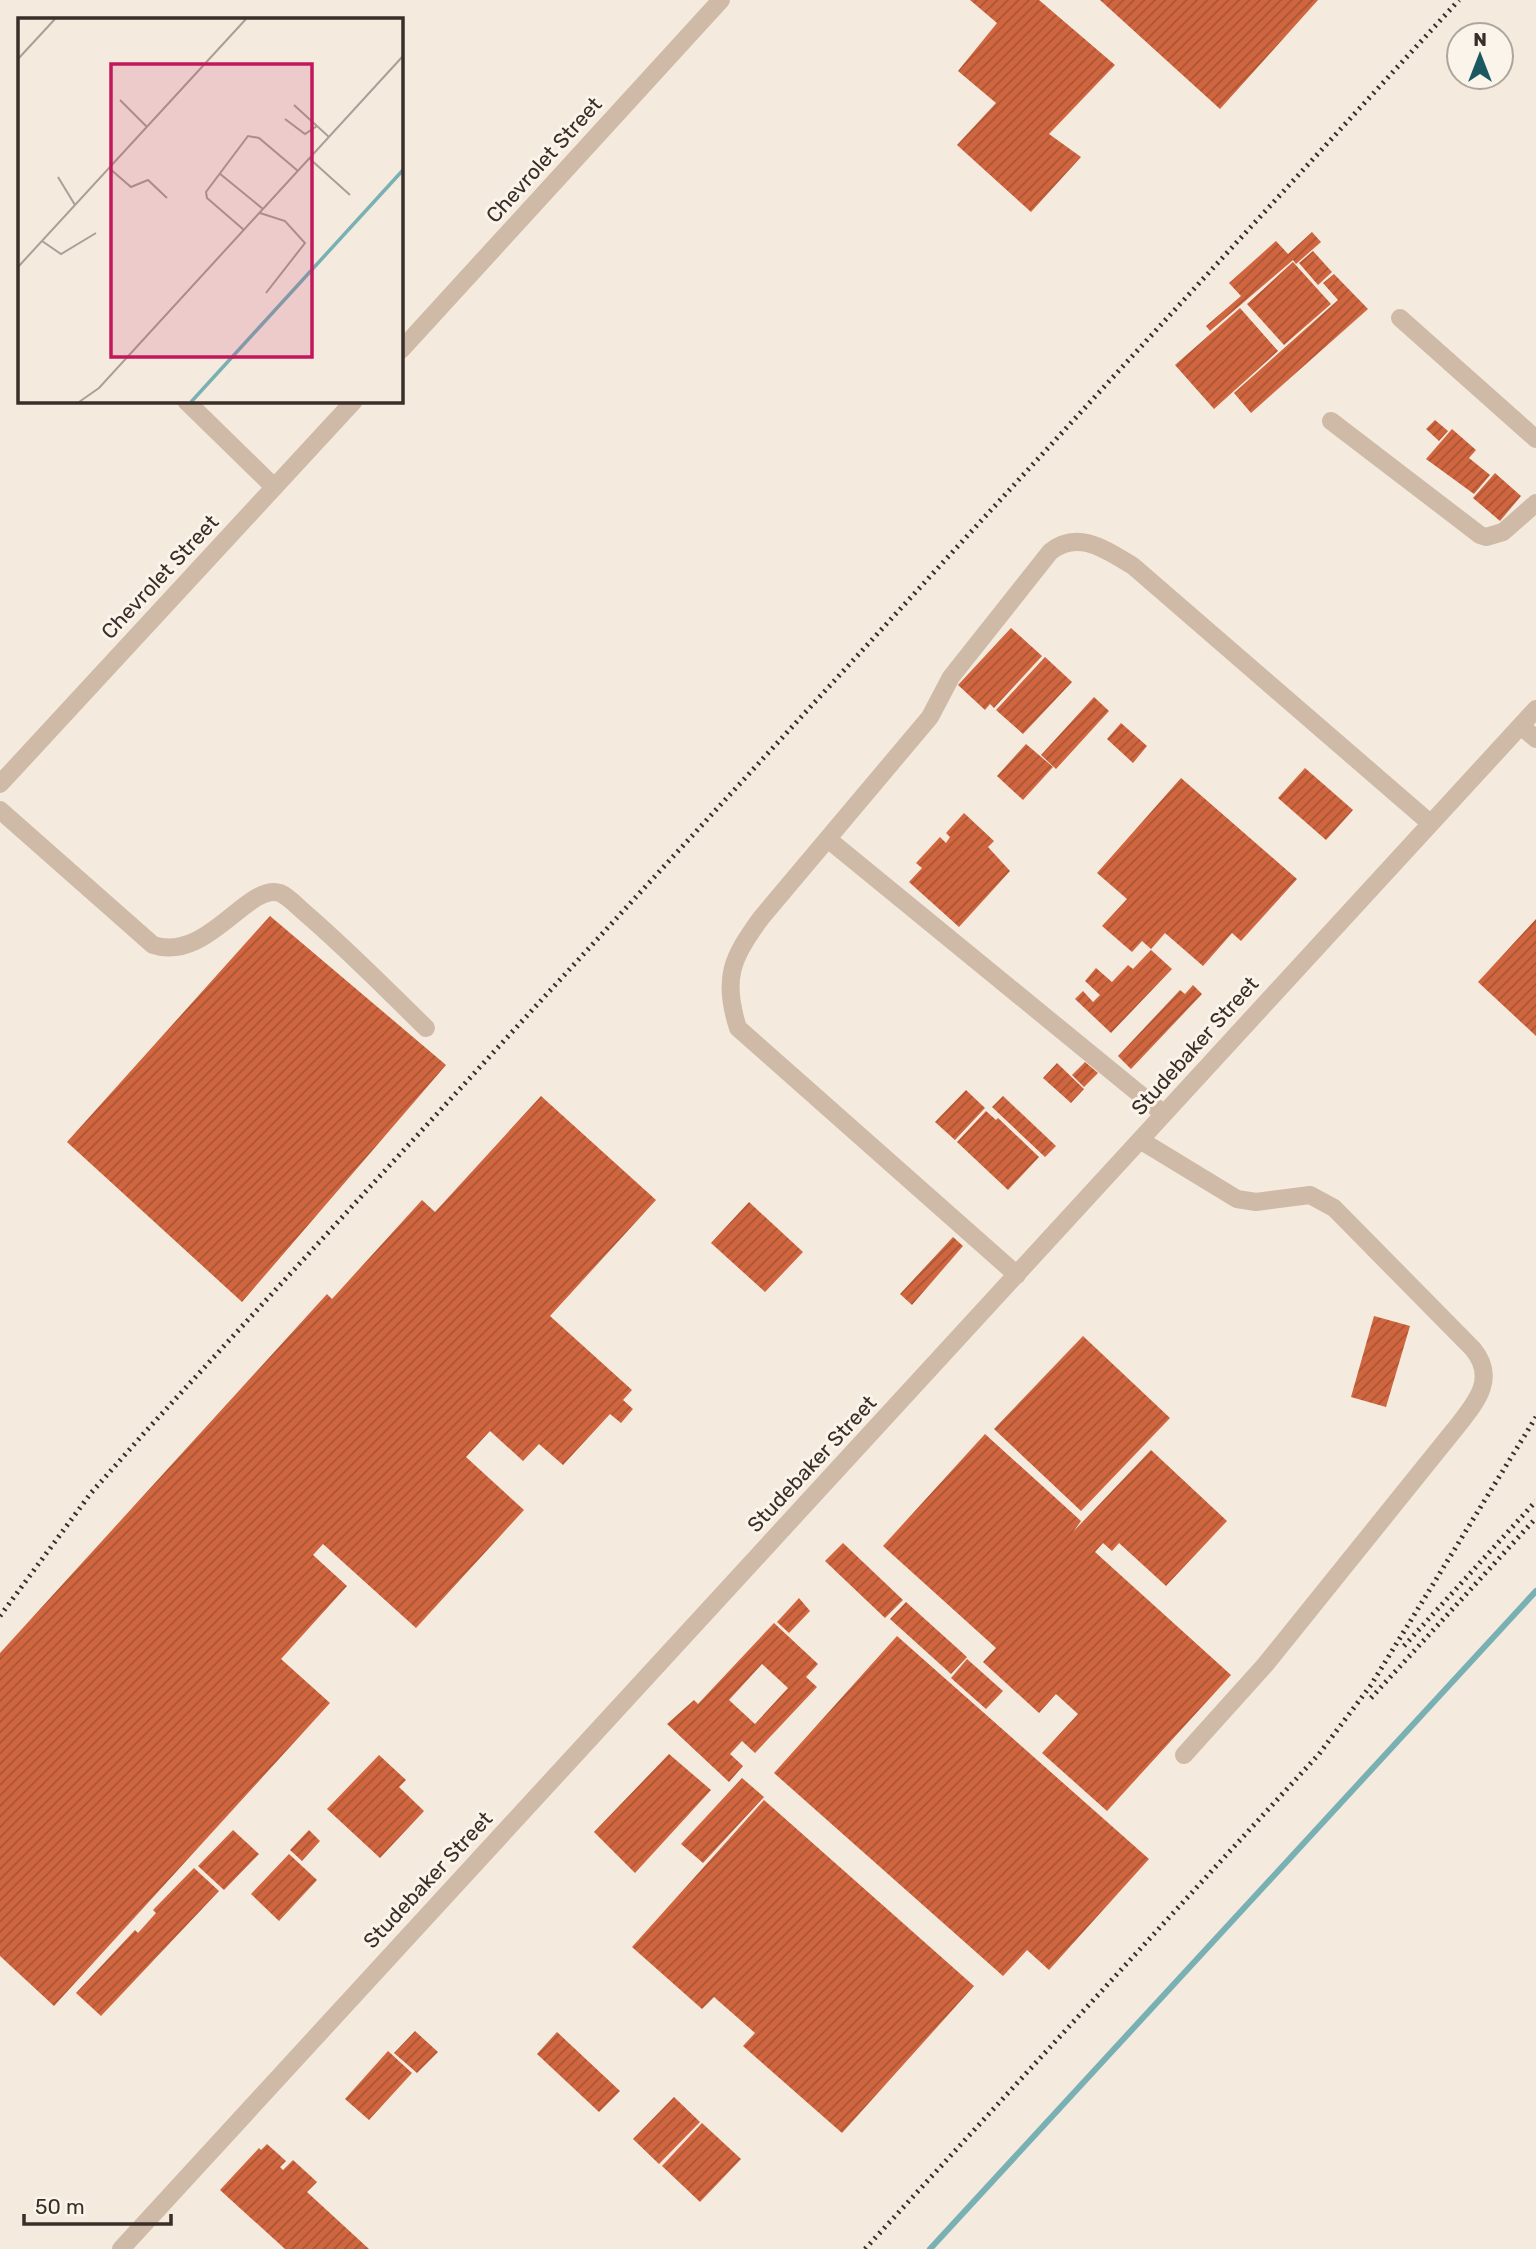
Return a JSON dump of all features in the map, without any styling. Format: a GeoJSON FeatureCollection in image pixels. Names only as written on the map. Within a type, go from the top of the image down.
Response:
{"type":"FeatureCollection","features":[{"type":"Feature","properties":{"kind":"lane","name":"Chevrolet Street"},"geometry":{"type":"LineString","coordinates":[[402,349],[720,0]]}},
{"type":"Feature","properties":{"kind":"lane"},"geometry":{"type":"LineString","coordinates":[[1400,318],[1536,439]]}},
{"type":"Feature","properties":{"kind":"lane"},"geometry":{"type":"LineString","coordinates":[[187,402],[274,487]]}},
{"type":"Feature","properties":{"kind":"lane","name":"Chevrolet Street"},"geometry":{"type":"LineString","coordinates":[[0,784],[353,402]]}},
{"type":"Feature","properties":{"kind":"lane"},"geometry":{"type":"LineString","coordinates":[[1331,421],[1480,535],[1486,537],[1503,532],[1536,503]]}},
{"type":"Feature","properties":{"kind":"lane"},"geometry":{"type":"LineString","coordinates":[[1017,1275],[738,1028],[731,1007],[730,981],[738,950],[761,918],[930,717],[951,677],[1049,552],[1062,542],[1101,547],[1133,566],[1430,823]]}},
{"type":"Feature","properties":{"kind":"lane","name":"Studebaker Street"},"geometry":{"type":"LineString","coordinates":[[121,2249],[1536,709]]}},
{"type":"Feature","properties":{"kind":"lane"},"geometry":{"type":"LineString","coordinates":[[1521,726],[1536,739]]}},
{"type":"Feature","properties":{"kind":"lane"},"geometry":{"type":"LineString","coordinates":[[0,810],[153,945],[168,950],[185,946],[217,929],[256,897],[268,892],[281,893],[324,929],[425,1028]]}},
{"type":"Feature","properties":{"kind":"lane"},"geometry":{"type":"LineString","coordinates":[[829,840],[1164,1114]]}},
{"type":"Feature","properties":{"kind":"lane"},"geometry":{"type":"LineString","coordinates":[[1140,1140],[1223,1194],[1237,1199],[1256,1202],[1310,1195],[1334,1208],[1472,1349],[1483,1364],[1485,1373],[1477,1401],[1460,1424],[1265,1665],[1184,1755]]}},
{"type":"Feature","properties":{"kind":"building"},"geometry":{"type":"Polygon","coordinates":[[[970,0],[1039,0],[1115,65],[1049,134],[1081,157],[1031,212],[957,145],[996,103],[958,71],[997,23],[970,0]]]}},
{"type":"Feature","properties":{"kind":"building"},"geometry":{"type":"Polygon","coordinates":[[[1100,0],[1318,0],[1220,109],[1100,0]]]}},
{"type":"Feature","properties":{"kind":"building"},"geometry":{"type":"Polygon","coordinates":[[[1312,232],[1321,242],[1296,264],[1293,260],[1210,331],[1206,326],[1241,296],[1229,283],[1276,241],[1288,254],[1312,232]]]}},
{"type":"Feature","properties":{"kind":"building"},"geometry":{"type":"Polygon","coordinates":[[[1313,251],[1332,272],[1318,285],[1299,263],[1313,251]]]}},
{"type":"Feature","properties":{"kind":"building"},"geometry":{"type":"Polygon","coordinates":[[[1293,262],[1331,304],[1284,345],[1247,304],[1293,262]]]}},
{"type":"Feature","properties":{"kind":"building"},"geometry":{"type":"Polygon","coordinates":[[[1334,274],[1368,309],[1251,413],[1234,393],[1338,300],[1323,283],[1334,274]]]}},
{"type":"Feature","properties":{"kind":"building"},"geometry":{"type":"Polygon","coordinates":[[[1240,308],[1278,351],[1214,409],[1175,365],[1240,308]]]}},
{"type":"Feature","properties":{"kind":"building"},"geometry":{"type":"Polygon","coordinates":[[[1435,420],[1448,431],[1439,441],[1426,429],[1435,420]]]}},
{"type":"Feature","properties":{"kind":"building"},"geometry":{"type":"Polygon","coordinates":[[[1452,429],[1476,450],[1469,458],[1490,475],[1474,494],[1426,459],[1452,429]]]}},
{"type":"Feature","properties":{"kind":"building"},"geometry":{"type":"Polygon","coordinates":[[[1495,473],[1521,496],[1500,521],[1473,498],[1495,473]]]}},
{"type":"Feature","properties":{"kind":"building"},"geometry":{"type":"Polygon","coordinates":[[[1011,628],[1042,656],[994,708],[990,704],[985,710],[958,685],[1011,628]]]}},
{"type":"Feature","properties":{"kind":"building"},"geometry":{"type":"Polygon","coordinates":[[[1045,657],[1072,682],[1023,734],[996,710],[1045,657]]]}},
{"type":"Feature","properties":{"kind":"building"},"geometry":{"type":"Polygon","coordinates":[[[1094,697],[1109,711],[1056,769],[1041,755],[1094,697]]]}},
{"type":"Feature","properties":{"kind":"building"},"geometry":{"type":"Polygon","coordinates":[[[1121,723],[1147,746],[1133,763],[1107,739],[1121,723]]]}},
{"type":"Feature","properties":{"kind":"building"},"geometry":{"type":"Polygon","coordinates":[[[1026,744],[1053,767],[1023,800],[997,776],[1026,744]]]}},
{"type":"Feature","properties":{"kind":"building"},"geometry":{"type":"Polygon","coordinates":[[[1305,768],[1353,810],[1326,840],[1278,798],[1305,768]]]}},
{"type":"Feature","properties":{"kind":"building"},"geometry":{"type":"Polygon","coordinates":[[[1181,778],[1297,879],[1241,941],[1232,933],[1203,966],[1165,933],[1151,949],[1142,941],[1132,952],[1102,926],[1127,899],[1097,873],[1181,778]]]}},
{"type":"Feature","properties":{"kind":"building"},"geometry":{"type":"Polygon","coordinates":[[[964,813],[994,841],[988,847],[1010,871],[959,927],[909,882],[922,868],[916,863],[940,837],[946,843],[950,837],[946,833],[964,813]]]}},
{"type":"Feature","properties":{"kind":"building"},"geometry":{"type":"Polygon","coordinates":[[[270,916],[446,1065],[242,1302],[67,1142],[270,916]]]}},
{"type":"Feature","properties":{"kind":"building"},"geometry":{"type":"Polygon","coordinates":[[[1536,919],[1536,1036],[1478,982],[1536,919]]]}},
{"type":"Feature","properties":{"kind":"building"},"geometry":{"type":"Polygon","coordinates":[[[1151,950],[1172,969],[1111,1033],[1075,999],[1083,991],[1093,1002],[1100,995],[1085,981],[1096,968],[1112,982],[1128,965],[1133,969],[1151,950]]]}},
{"type":"Feature","properties":{"kind":"building"},"geometry":{"type":"Polygon","coordinates":[[[1193,985],[1202,994],[1131,1069],[1118,1056],[1180,990],[1185,994],[1193,985]]]}},
{"type":"Feature","properties":{"kind":"building"},"geometry":{"type":"Polygon","coordinates":[[[1085,1062],[1098,1073],[1084,1087],[1072,1075],[1085,1062]]]}},
{"type":"Feature","properties":{"kind":"building"},"geometry":{"type":"Polygon","coordinates":[[[1057,1063],[1084,1089],[1071,1103],[1043,1078],[1057,1063]]]}},
{"type":"Feature","properties":{"kind":"building"},"geometry":{"type":"Polygon","coordinates":[[[966,1090],[985,1108],[955,1140],[935,1122],[966,1090]]]}},
{"type":"Feature","properties":{"kind":"building"},"geometry":{"type":"Polygon","coordinates":[[[541,1096],[656,1200],[550,1316],[632,1390],[623,1400],[633,1409],[621,1423],[610,1414],[563,1465],[539,1444],[523,1461],[490,1431],[466,1457],[524,1510],[416,1628],[323,1544],[313,1555],[347,1586],[281,1659],[330,1703],[54,2006],[0,1956],[0,1653],[327,1294],[332,1299],[422,1200],[435,1212],[541,1096]]]}},
{"type":"Feature","properties":{"kind":"building"},"geometry":{"type":"Polygon","coordinates":[[[1003,1096],[1056,1146],[1045,1157],[992,1107],[1003,1096]]]}},
{"type":"Feature","properties":{"kind":"building"},"geometry":{"type":"Polygon","coordinates":[[[986,1111],[996,1120],[998,1118],[1039,1157],[1008,1190],[957,1142],[986,1111]]]}},
{"type":"Feature","properties":{"kind":"building"},"geometry":{"type":"Polygon","coordinates":[[[749,1202],[803,1252],[765,1292],[711,1243],[749,1202]]]}},
{"type":"Feature","properties":{"kind":"building"},"geometry":{"type":"Polygon","coordinates":[[[953,1237],[963,1246],[912,1305],[900,1294],[953,1237]]]}},
{"type":"Feature","properties":{"kind":"building"},"geometry":{"type":"Polygon","coordinates":[[[1374,1316],[1410,1326],[1386,1407],[1351,1397],[1374,1316]]]}},
{"type":"Feature","properties":{"kind":"building"},"geometry":{"type":"Polygon","coordinates":[[[1083,1336],[1170,1418],[1081,1511],[994,1429],[1083,1336]]]}},
{"type":"Feature","properties":{"kind":"building"},"geometry":{"type":"Polygon","coordinates":[[[985,1434],[1081,1521],[1073,1532],[1151,1450],[1227,1521],[1166,1586],[1119,1543],[1112,1551],[1103,1543],[1095,1552],[1231,1675],[1107,1811],[1042,1753],[1078,1714],[1056,1694],[1039,1713],[983,1662],[996,1648],[883,1546],[985,1434]]]}},
{"type":"Feature","properties":{"kind":"building"},"geometry":{"type":"Polygon","coordinates":[[[843,1543],[903,1600],[885,1618],[825,1561],[843,1543]]]}},
{"type":"Feature","properties":{"kind":"building"},"geometry":{"type":"Polygon","coordinates":[[[799,1598],[810,1611],[789,1633],[777,1622],[799,1598]]]}},
{"type":"Feature","properties":{"kind":"building"},"geometry":{"type":"Polygon","coordinates":[[[906,1602],[967,1657],[951,1674],[890,1619],[906,1602]]]}},
{"type":"Feature","properties":{"kind":"building"},"geometry":{"type":"Polygon","coordinates":[[[774,1623],[818,1664],[806,1677],[817,1687],[755,1753],[742,1741],[730,1754],[743,1766],[729,1782],[667,1724],[694,1700],[698,1704],[774,1623]],[[762,1664],[729,1700],[755,1724],[788,1688],[762,1664]]]}},
{"type":"Feature","properties":{"kind":"building"},"geometry":{"type":"Polygon","coordinates":[[[897,1636],[1149,1859],[1049,1970],[1027,1950],[1003,1976],[774,1773],[897,1636]]]}},
{"type":"Feature","properties":{"kind":"building"},"geometry":{"type":"Polygon","coordinates":[[[967,1659],[1003,1691],[986,1709],[951,1678],[967,1659]]]}},
{"type":"Feature","properties":{"kind":"building"},"geometry":{"type":"Polygon","coordinates":[[[669,1754],[711,1790],[635,1873],[594,1832],[669,1754]]]}},
{"type":"Feature","properties":{"kind":"building"},"geometry":{"type":"Polygon","coordinates":[[[379,1755],[406,1780],[399,1787],[424,1811],[380,1858],[327,1809],[379,1755]]]}},
{"type":"Feature","properties":{"kind":"building"},"geometry":{"type":"Polygon","coordinates":[[[742,1778],[764,1797],[703,1863],[681,1844],[742,1778]]]}},
{"type":"Feature","properties":{"kind":"building"},"geometry":{"type":"Polygon","coordinates":[[[764,1800],[974,1986],[842,2133],[743,2046],[755,2033],[714,1997],[702,2009],[632,1947],[764,1800]]]}},
{"type":"Feature","properties":{"kind":"building"},"geometry":{"type":"Polygon","coordinates":[[[233,1830],[259,1854],[224,1890],[198,1866],[233,1830]]]}},
{"type":"Feature","properties":{"kind":"building"},"geometry":{"type":"Polygon","coordinates":[[[309,1830],[320,1841],[302,1861],[290,1850],[309,1830]]]}},
{"type":"Feature","properties":{"kind":"building"},"geometry":{"type":"Polygon","coordinates":[[[289,1854],[317,1880],[279,1921],[251,1894],[289,1854]]]}},
{"type":"Feature","properties":{"kind":"building"},"geometry":{"type":"Polygon","coordinates":[[[194,1868],[219,1891],[101,2016],[76,1993],[135,1930],[138,1933],[156,1913],[153,1910],[194,1868]]]}},
{"type":"Feature","properties":{"kind":"building"},"geometry":{"type":"Polygon","coordinates":[[[415,2031],[438,2052],[417,2073],[394,2053],[415,2031]]]}},
{"type":"Feature","properties":{"kind":"building"},"geometry":{"type":"Polygon","coordinates":[[[557,2032],[620,2091],[599,2112],[537,2054],[557,2032]]]}},
{"type":"Feature","properties":{"kind":"building"},"geometry":{"type":"Polygon","coordinates":[[[388,2051],[412,2073],[369,2120],[345,2099],[388,2051]]]}},
{"type":"Feature","properties":{"kind":"building"},"geometry":{"type":"Polygon","coordinates":[[[674,2097],[700,2122],[659,2164],[633,2139],[674,2097]]]}},
{"type":"Feature","properties":{"kind":"building"},"geometry":{"type":"Polygon","coordinates":[[[702,2123],[741,2159],[700,2202],[662,2166],[702,2123]]]}},
{"type":"Feature","properties":{"kind":"building"},"geometry":{"type":"Polygon","coordinates":[[[267,2144],[286,2161],[280,2167],[283,2170],[293,2160],[317,2182],[307,2192],[369,2249],[285,2249],[220,2190],[259,2148],[261,2150],[267,2144]]]}},
{"type":"Feature","properties":{"kind":"waterway"},"geometry":{"type":"LineString","coordinates":[[930,2249],[1536,1591]]}},
{"type":"Feature","properties":{"kind":"railway"},"geometry":{"type":"LineString","coordinates":[[0,1616],[91,1493],[146,1431],[1459,0]]}},
{"type":"Feature","properties":{"kind":"railway"},"geometry":{"type":"LineString","coordinates":[[865,2249],[1319,1754],[1371,1685],[1536,1417]]}},
{"type":"Feature","properties":{"kind":"railway"},"geometry":{"type":"LineString","coordinates":[[1404,1646],[1536,1501]]}},
{"type":"Feature","properties":{"kind":"railway"},"geometry":{"type":"LineString","coordinates":[[1371,1698],[1536,1518]]}}]}
